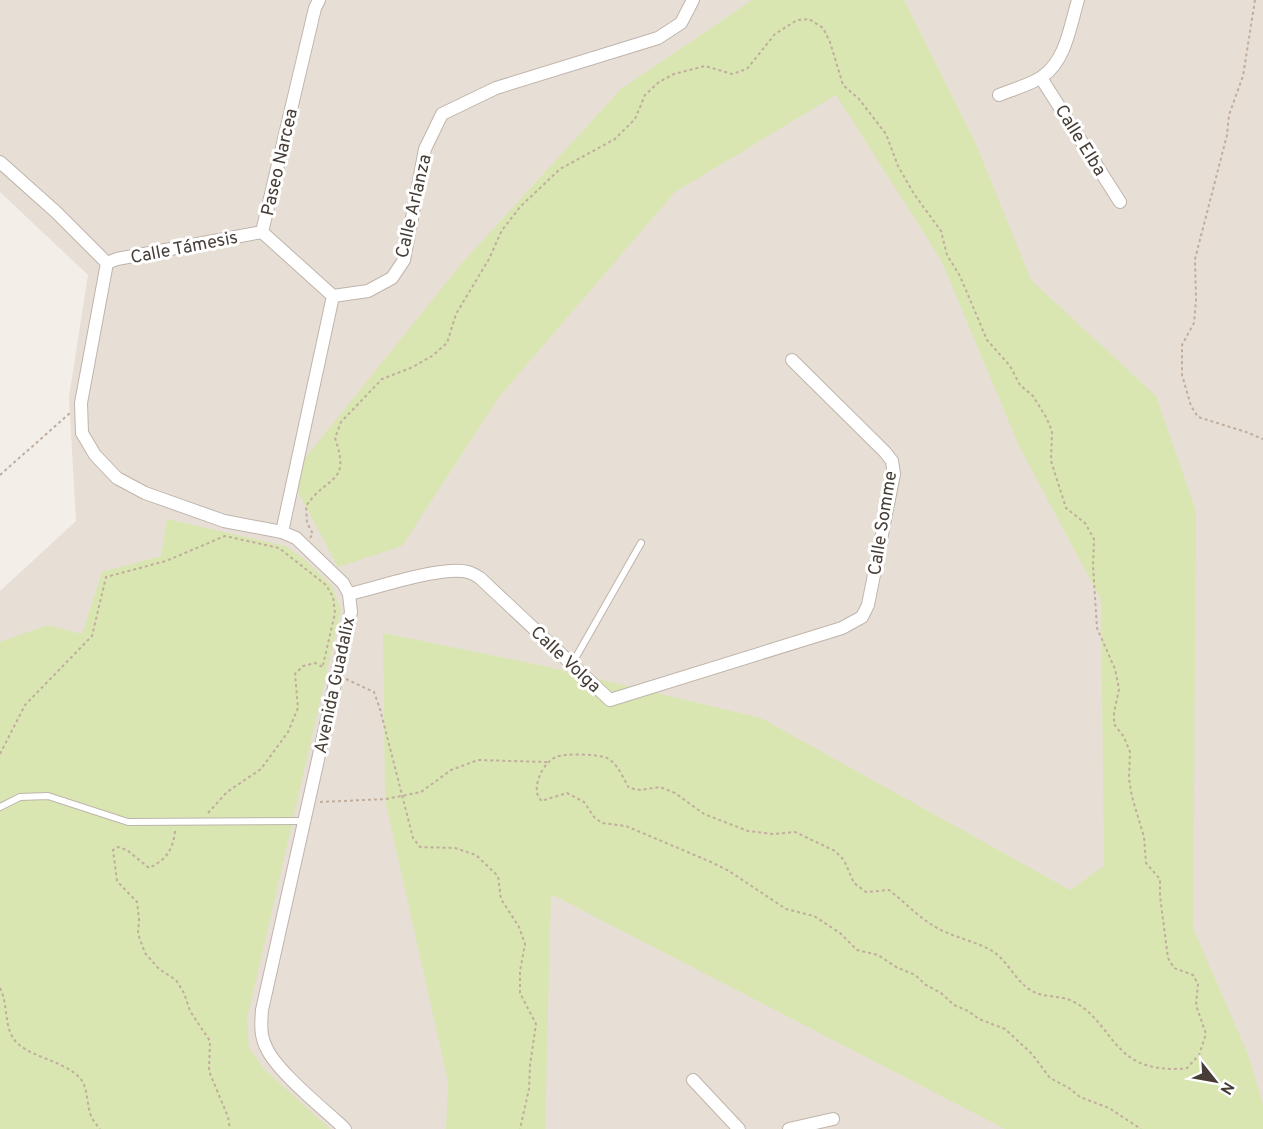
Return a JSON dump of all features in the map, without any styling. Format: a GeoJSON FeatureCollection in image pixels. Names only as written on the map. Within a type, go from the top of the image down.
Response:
{"type":"FeatureCollection","features":[{"type":"Feature","properties":{"kind":"street","name":"Paseo Narcea"},"geometry":{"type":"LineString","coordinates":[[319,0],[315,8],[262,232],[333,296]]}},
{"type":"Feature","properties":{"kind":"street","name":"Calle Arlanza"},"geometry":{"type":"LineString","coordinates":[[333,296],[368,291],[392,278],[404,260],[425,149],[442,114],[496,88],[658,38],[681,23],[693,0]]}},
{"type":"Feature","properties":{"kind":"street"},"geometry":{"type":"LineString","coordinates":[[999,95],[1041,78],[1054,67],[1062,54],[1078,0]]}},
{"type":"Feature","properties":{"kind":"street","name":"Calle Elba"},"geometry":{"type":"LineString","coordinates":[[1041,78],[1120,202]]}},
{"type":"Feature","properties":{"kind":"street"},"geometry":{"type":"LineString","coordinates":[[0,162],[56,212],[107,263]]}},
{"type":"Feature","properties":{"kind":"street","name":"Calle Támesis"},"geometry":{"type":"LineString","coordinates":[[107,263],[117,259],[262,232]]}},
{"type":"Feature","properties":{"kind":"street","name":"Avenida Guadalix"},"geometry":{"type":"LineString","coordinates":[[107,263],[81,403],[82,433],[95,455],[117,478],[145,493],[224,521],[282,532],[296,538],[343,583],[349,594],[351,612],[262,1010],[261,1028],[265,1046],[274,1063],[345,1129]]}},
{"type":"Feature","properties":{"kind":"street"},"geometry":{"type":"LineString","coordinates":[[282,532],[333,296]]}},
{"type":"Feature","properties":{"kind":"street","name":"Calle Somme"},"geometry":{"type":"LineString","coordinates":[[792,360],[892,461],[894,474],[892,485],[868,605],[861,617]]}},
{"type":"Feature","properties":{"kind":"street","name":"Calle Volga"},"geometry":{"type":"LineString","coordinates":[[349,594],[433,573],[456,570],[470,572],[480,578],[610,700],[842,628],[861,617]]}},
{"type":"Feature","properties":{"kind":"street"},"geometry":{"type":"LineString","coordinates":[[693,1080],[739,1129]]}},
{"type":"Feature","properties":{"kind":"street"},"geometry":{"type":"LineString","coordinates":[[789,1129],[833,1119]]}},
{"type":"Feature","properties":{"kind":"lane"},"geometry":{"type":"LineString","coordinates":[[572,664],[641,543]]}},
{"type":"Feature","properties":{"kind":"lane"},"geometry":{"type":"LineString","coordinates":[[0,807],[20,798],[48,796],[128,822],[303,821]]}},
{"type":"Feature","properties":{"kind":"path"},"geometry":{"type":"LineString","coordinates":[[1255,0],[1243,76],[1229,115],[1227,135],[1195,259],[1194,323],[1182,345],[1182,375],[1191,406],[1198,417],[1263,439]]}},
{"type":"Feature","properties":{"kind":"path"},"geometry":{"type":"LineString","coordinates":[[0,475],[81,403]]}},
{"type":"Feature","properties":{"kind":"path"},"geometry":{"type":"LineString","coordinates":[[0,754],[25,705],[92,636],[106,577],[166,561],[225,536],[279,548],[326,585],[333,597],[334,613],[322,666]]}},
{"type":"Feature","properties":{"kind":"path"},"geometry":{"type":"LineString","coordinates":[[200,821],[226,792],[261,769],[288,732],[298,708],[295,674],[303,666],[315,663],[374,692],[413,838],[420,847],[455,848],[476,855],[498,876],[501,899],[519,927],[525,944],[520,971],[520,993],[536,1024],[529,1089],[520,1129]]}},
{"type":"Feature","properties":{"kind":"path"},"geometry":{"type":"LineString","coordinates":[[308,802],[386,799],[421,792],[451,770],[478,760],[547,762]]}},
{"type":"Feature","properties":{"kind":"path"},"geometry":{"type":"LineString","coordinates":[[176,822],[174,842],[163,861],[156,865],[149,868],[127,850],[118,847],[114,850],[117,881],[136,902],[139,919],[138,934],[145,953],[159,969],[176,980],[184,993],[190,1011],[210,1041],[208,1071],[228,1117],[230,1129]]}},
{"type":"Feature","properties":{"kind":"path"},"geometry":{"type":"LineString","coordinates":[[0,988],[5,997],[8,1022],[13,1038],[26,1050],[67,1066],[82,1080],[91,1116],[100,1129]]}},
{"type":"Feature","properties":{"kind":"shaded area"},"geometry":{"type":"Polygon","coordinates":[[[0,0],[1263,0],[1263,1129],[0,1129],[0,591],[76,521],[69,397],[88,275],[0,192],[0,0]]]}},
{"type":"Feature","properties":{"kind":"green space"},"geometry":{"type":"Polygon","coordinates":[[[752,0],[904,0],[976,144],[1031,280],[1156,396],[1196,511],[1193,928],[1247,1052],[1263,1104],[1263,1129],[1005,1129],[551,894],[545,1129],[446,1129],[448,1082],[385,800],[383,633],[544,666],[761,718],[1070,890],[1104,866],[1101,600],[1019,446],[941,260],[836,95],[675,192],[499,397],[402,546],[338,567],[290,477],[461,264],[621,89],[752,0]]]}},
{"type":"Feature","properties":{"kind":"green space"},"geometry":{"type":"Polygon","coordinates":[[[167,519],[286,546],[305,560],[332,586],[341,610],[247,1019],[249,1048],[264,1069],[330,1129],[0,1129],[0,642],[48,625],[82,634],[102,572],[161,556],[167,519]]]}}]}
